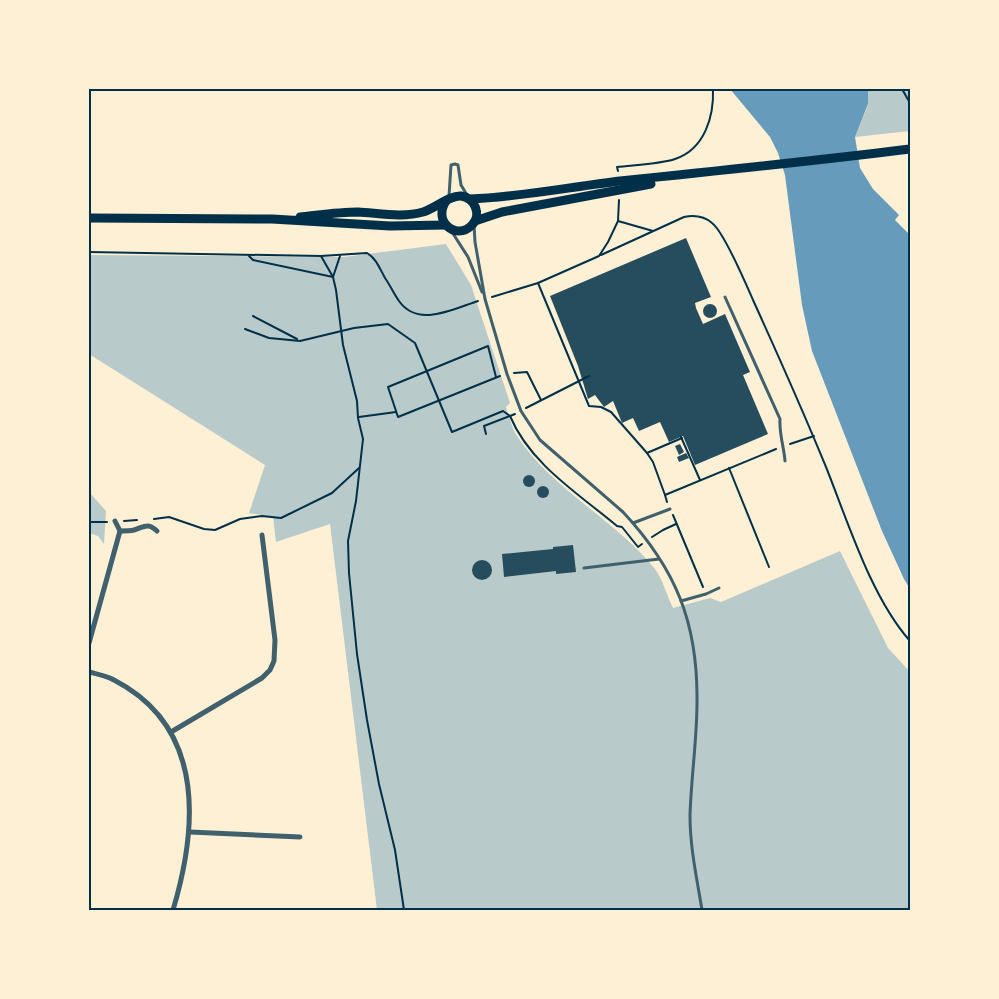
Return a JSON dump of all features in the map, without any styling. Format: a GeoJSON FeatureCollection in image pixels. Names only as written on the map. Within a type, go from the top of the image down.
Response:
{"type":"FeatureCollection","features":[{"type":"Feature","properties":{"kind":"main road"},"geometry":{"type":"LineString","coordinates":[[272,219],[355,212],[392,215],[420,213],[459,196],[469,199],[499,198],[619,182],[702,174],[907,149]]}},
{"type":"Feature","properties":{"kind":"main road"},"geometry":{"type":"LineString","coordinates":[[89,218],[272,219],[390,226],[448,227],[454,230],[466,230],[475,222],[502,212],[702,174]]}},
{"type":"Feature","properties":{"kind":"main road"},"geometry":{"type":"LineString","coordinates":[[469,199],[476,210],[475,222]]}},
{"type":"Feature","properties":{"kind":"main road"},"geometry":{"type":"LineString","coordinates":[[448,200],[444,204],[441,215],[448,227]]}},
{"type":"Feature","properties":{"kind":"street"},"geometry":{"type":"LineString","coordinates":[[89,643],[120,531],[115,521]]}},
{"type":"Feature","properties":{"kind":"street"},"geometry":{"type":"LineString","coordinates":[[120,531],[133,530],[147,525],[157,531]]}},
{"type":"Feature","properties":{"kind":"street"},"geometry":{"type":"LineString","coordinates":[[171,732],[262,678],[270,670],[274,661],[275,640],[262,534]]}},
{"type":"Feature","properties":{"kind":"street"},"geometry":{"type":"LineString","coordinates":[[89,672],[112,679],[132,691],[152,708],[171,732],[182,756],[188,787],[190,832],[183,878],[173,910]]}},
{"type":"Feature","properties":{"kind":"street"},"geometry":{"type":"LineString","coordinates":[[190,832],[300,837]]}},
{"type":"Feature","properties":{"kind":"lane"},"geometry":{"type":"LineString","coordinates":[[448,200],[451,165],[453,164],[458,165],[461,185],[469,199]]}},
{"type":"Feature","properties":{"kind":"lane"},"geometry":{"type":"LineString","coordinates":[[475,222],[475,242],[485,299]]}},
{"type":"Feature","properties":{"kind":"lane"},"geometry":{"type":"LineString","coordinates":[[448,227],[468,257],[485,299],[507,374],[521,411],[540,440],[623,512],[633,523],[659,559],[681,600],[686,614],[697,669],[697,704],[690,818],[691,844],[702,910]]}},
{"type":"Feature","properties":{"kind":"lane"},"geometry":{"type":"LineString","coordinates":[[724,297],[780,419],[779,429],[784,446],[785,461]]}},
{"type":"Feature","properties":{"kind":"lane"},"geometry":{"type":"LineString","coordinates":[[633,523],[670,509]]}},
{"type":"Feature","properties":{"kind":"lane"},"geometry":{"type":"LineString","coordinates":[[584,568],[659,559]]}},
{"type":"Feature","properties":{"kind":"lane"},"geometry":{"type":"LineString","coordinates":[[681,600],[706,594],[719,588]]}},
{"type":"Feature","properties":{"kind":"path"},"geometry":{"type":"LineString","coordinates":[[617,167],[675,159],[688,153],[697,145],[709,126],[713,89]]}},
{"type":"Feature","properties":{"kind":"path"},"geometry":{"type":"LineString","coordinates":[[902,89],[910,104]]}},
{"type":"Feature","properties":{"kind":"path"},"geometry":{"type":"LineString","coordinates":[[89,252],[321,256],[367,253],[372,256],[399,302],[414,313],[424,316],[538,283],[684,217],[693,215],[703,218],[713,223],[737,266],[814,436],[874,587],[910,641]]}},
{"type":"Feature","properties":{"kind":"path"},"geometry":{"type":"LineString","coordinates":[[600,256],[618,221],[653,231]]}},
{"type":"Feature","properties":{"kind":"path"},"geometry":{"type":"LineString","coordinates":[[248,255],[253,260],[333,277]]}},
{"type":"Feature","properties":{"kind":"path"},"geometry":{"type":"LineString","coordinates":[[321,256],[333,277],[336,290],[343,345],[357,401],[358,418],[363,439],[356,501],[348,541],[350,582],[357,654],[367,720],[379,784],[395,850],[404,910]]}},
{"type":"Feature","properties":{"kind":"path"},"geometry":{"type":"LineString","coordinates":[[333,277],[340,256]]}},
{"type":"Feature","properties":{"kind":"path"},"geometry":{"type":"LineString","coordinates":[[538,283],[589,406],[601,407],[611,412],[653,462],[676,524],[706,594]]}},
{"type":"Feature","properties":{"kind":"path"},"geometry":{"type":"LineString","coordinates":[[253,316],[300,340]]}},
{"type":"Feature","properties":{"kind":"path"},"geometry":{"type":"LineString","coordinates":[[245,329],[269,338],[300,340],[341,331],[388,324],[415,343],[452,432],[503,411],[510,416],[516,430],[534,455],[617,526],[622,527],[638,547],[646,540],[676,524]]}},
{"type":"Feature","properties":{"kind":"path"},"geometry":{"type":"LineString","coordinates":[[488,346],[496,378],[398,417],[388,386],[427,370],[488,346]]}},
{"type":"Feature","properties":{"kind":"path"},"geometry":{"type":"LineString","coordinates":[[507,374],[527,372],[541,400]]}},
{"type":"Feature","properties":{"kind":"path"},"geometry":{"type":"LineString","coordinates":[[486,434],[484,426],[521,411],[589,376]]}},
{"type":"Feature","properties":{"kind":"path"},"geometry":{"type":"LineString","coordinates":[[358,418],[396,412]]}},
{"type":"Feature","properties":{"kind":"path"},"geometry":{"type":"LineString","coordinates":[[665,495],[784,446],[814,436]]}},
{"type":"Feature","properties":{"kind":"path"},"geometry":{"type":"LineString","coordinates":[[647,453],[681,437],[700,480]]}},
{"type":"Feature","properties":{"kind":"path"},"geometry":{"type":"LineString","coordinates":[[152,519],[169,517],[204,529],[215,530],[240,519],[262,516],[281,518],[332,493],[359,468]]}},
{"type":"Feature","properties":{"kind":"path"},"geometry":{"type":"LineString","coordinates":[[729,468],[769,567]]}},
{"type":"Feature","properties":{"kind":"path"},"geometry":{"type":"LineString","coordinates":[[89,522],[143,520]]}},
{"type":"Feature","properties":{"kind":"shaded area"},"geometry":{"type":"Polygon","coordinates":[[[868,89],[910,89],[910,131],[855,137],[868,105],[868,89]]]}},
{"type":"Feature","properties":{"kind":"shaded area"},"geometry":{"type":"Polygon","coordinates":[[[446,244],[471,285],[510,403],[506,407],[515,433],[529,453],[546,471],[639,551],[658,573],[673,608],[710,598],[721,602],[840,551],[888,648],[910,672],[910,910],[377,910],[330,524],[276,542],[273,517],[249,513],[265,465],[89,354],[89,255],[344,257],[446,244]]]}},
{"type":"Feature","properties":{"kind":"shaded area"},"geometry":{"type":"Polygon","coordinates":[[[89,492],[106,511],[104,544],[98,536],[89,533],[89,492]]]}},
{"type":"Feature","properties":{"kind":"water"},"geometry":{"type":"Polygon","coordinates":[[[730,89],[868,89],[868,104],[855,137],[860,168],[873,189],[899,215],[895,220],[910,235],[910,589],[882,531],[812,351],[802,305],[785,175],[778,153],[770,137],[730,89]]]}},
{"type":"Feature","properties":{"kind":"building"},"geometry":{"type":"Polygon","coordinates":[[[686,238],[711,297],[695,303],[696,308],[703,324],[725,314],[750,372],[743,375],[768,434],[695,465],[683,436],[669,442],[660,422],[639,431],[633,418],[622,423],[613,401],[604,407],[595,395],[588,399],[578,366],[550,296],[686,238]]]}},
{"type":"Feature","properties":{"kind":"building"},"geometry":{"type":"Polygon","coordinates":[[[710,304],[715,306],[717,311],[715,316],[710,318],[705,316],[703,311],[705,306],[710,304]]]}},
{"type":"Feature","properties":{"kind":"building"},"geometry":{"type":"Polygon","coordinates":[[[680,444],[684,452],[679,455],[675,446],[680,444]]]}},
{"type":"Feature","properties":{"kind":"building"},"geometry":{"type":"Polygon","coordinates":[[[686,453],[689,458],[679,462],[677,457],[686,453]]]}},
{"type":"Feature","properties":{"kind":"building"},"geometry":{"type":"Polygon","coordinates":[[[527,475],[531,475],[535,481],[531,487],[527,487],[523,483],[523,479],[527,475]]]}},
{"type":"Feature","properties":{"kind":"building"},"geometry":{"type":"Polygon","coordinates":[[[541,486],[545,486],[549,492],[545,498],[541,498],[537,494],[537,490],[541,486]]]}},
{"type":"Feature","properties":{"kind":"building"},"geometry":{"type":"Polygon","coordinates":[[[573,545],[576,572],[556,574],[556,571],[504,577],[502,554],[573,545]]]}},
{"type":"Feature","properties":{"kind":"building"},"geometry":{"type":"Polygon","coordinates":[[[482,560],[489,563],[492,570],[489,577],[482,580],[475,577],[472,570],[475,563],[482,560]]]}}]}
